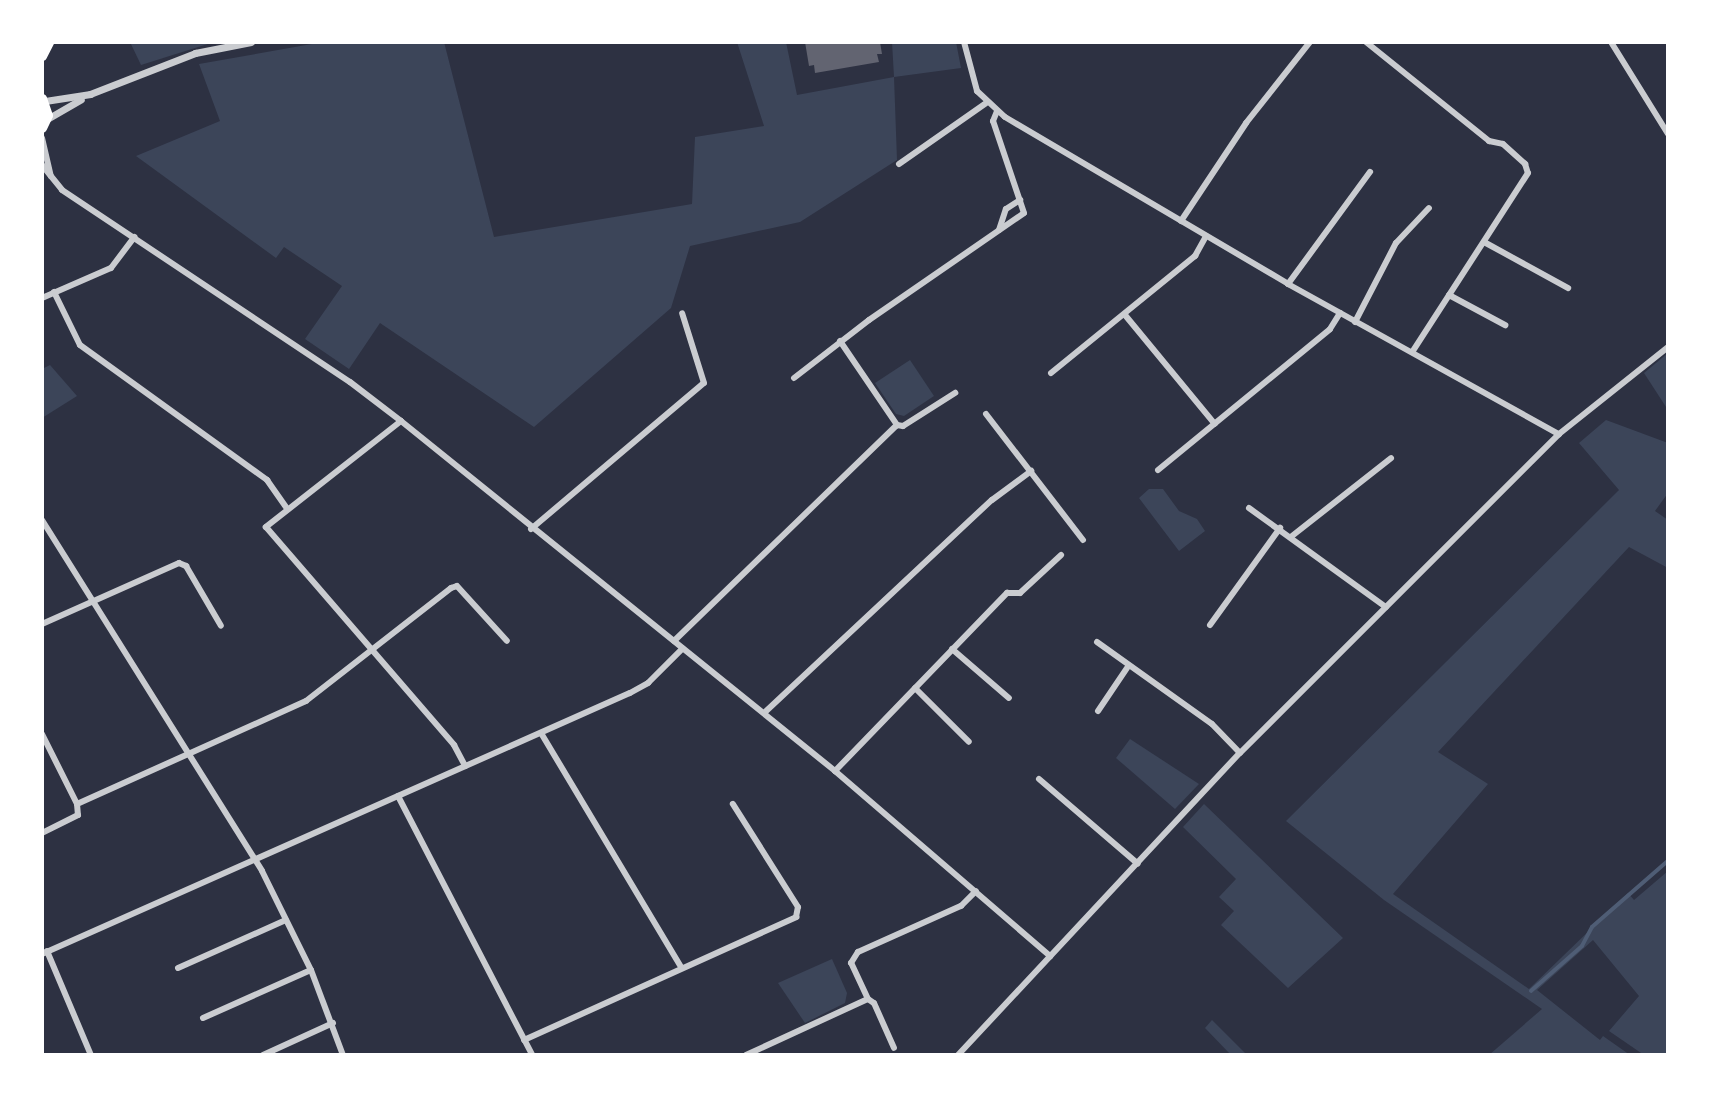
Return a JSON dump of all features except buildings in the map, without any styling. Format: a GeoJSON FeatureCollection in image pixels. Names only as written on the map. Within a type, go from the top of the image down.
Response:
{"type":"FeatureCollection","features":[{"type":"Feature","properties":{"kind":"main road"},"geometry":{"type":"LineString","coordinates":[[42,55],[48,42]]}},
{"type":"Feature","properties":{"kind":"main road"},"geometry":{"type":"LineString","coordinates":[[43,99],[45,123]]}},
{"type":"Feature","properties":{"kind":"street"},"geometry":{"type":"LineString","coordinates":[[45,123],[90,94],[195,53],[251,42]]}},
{"type":"Feature","properties":{"kind":"street"},"geometry":{"type":"LineString","coordinates":[[964,42],[974,82],[986,103],[997,111],[1355,322],[1559,434]]}},
{"type":"Feature","properties":{"kind":"street"},"geometry":{"type":"LineString","coordinates":[[1181,221],[1246,123],[1310,42]]}},
{"type":"Feature","properties":{"kind":"street"},"geometry":{"type":"LineString","coordinates":[[1366,42],[1525,164],[1528,173],[1412,352]]}},
{"type":"Feature","properties":{"kind":"street"},"geometry":{"type":"LineString","coordinates":[[1611,42],[1668,134]]}},
{"type":"Feature","properties":{"kind":"street"},"geometry":{"type":"LineString","coordinates":[[43,99],[90,94]]}},
{"type":"Feature","properties":{"kind":"street"},"geometry":{"type":"LineString","coordinates":[[899,164],[986,103]]}},
{"type":"Feature","properties":{"kind":"street"},"geometry":{"type":"LineString","coordinates":[[793,378],[840,341],[1024,213],[993,121],[997,111]]}},
{"type":"Feature","properties":{"kind":"street"},"geometry":{"type":"LineString","coordinates":[[42,138],[53,181]]}},
{"type":"Feature","properties":{"kind":"street"},"geometry":{"type":"LineString","coordinates":[[42,165],[53,181],[351,382],[401,421],[531,529],[835,771],[1050,956]]}},
{"type":"Feature","properties":{"kind":"street"},"geometry":{"type":"LineString","coordinates":[[1289,284],[1370,172]]}},
{"type":"Feature","properties":{"kind":"street"},"geometry":{"type":"LineString","coordinates":[[999,230],[1006,209],[1020,200]]}},
{"type":"Feature","properties":{"kind":"street"},"geometry":{"type":"LineString","coordinates":[[1355,322],[1396,243],[1429,208]]}},
{"type":"Feature","properties":{"kind":"street"},"geometry":{"type":"LineString","coordinates":[[1051,373],[1195,256],[1206,236]]}},
{"type":"Feature","properties":{"kind":"street"},"geometry":{"type":"LineString","coordinates":[[42,298],[111,268],[134,237]]}},
{"type":"Feature","properties":{"kind":"street"},"geometry":{"type":"LineString","coordinates":[[1484,242],[1568,288]]}},
{"type":"Feature","properties":{"kind":"street"},"geometry":{"type":"LineString","coordinates":[[54,292],[80,345],[267,480],[286,507]]}},
{"type":"Feature","properties":{"kind":"street"},"geometry":{"type":"LineString","coordinates":[[1449,295],[1506,325]]}},
{"type":"Feature","properties":{"kind":"street"},"geometry":{"type":"LineString","coordinates":[[531,529],[704,383],[681,313]]}},
{"type":"Feature","properties":{"kind":"street"},"geometry":{"type":"LineString","coordinates":[[1158,470],[1330,329],[1340,313]]}},
{"type":"Feature","properties":{"kind":"street"},"geometry":{"type":"LineString","coordinates":[[1125,315],[1215,424]]}},
{"type":"Feature","properties":{"kind":"street"},"geometry":{"type":"LineString","coordinates":[[840,341],[897,425],[903,426],[955,393]]}},
{"type":"Feature","properties":{"kind":"street"},"geometry":{"type":"LineString","coordinates":[[958,1055],[1240,753],[1559,434],[1668,347]]}},
{"type":"Feature","properties":{"kind":"street"},"geometry":{"type":"LineString","coordinates":[[986,414],[1083,540]]}},
{"type":"Feature","properties":{"kind":"street"},"geometry":{"type":"LineString","coordinates":[[401,421],[286,507],[266,527],[454,745],[465,766]]}},
{"type":"Feature","properties":{"kind":"street"},"geometry":{"type":"LineString","coordinates":[[674,641],[897,425]]}},
{"type":"Feature","properties":{"kind":"street"},"geometry":{"type":"LineString","coordinates":[[1292,536],[1391,457]]}},
{"type":"Feature","properties":{"kind":"street"},"geometry":{"type":"LineString","coordinates":[[764,713],[992,500],[1031,471]]}},
{"type":"Feature","properties":{"kind":"street"},"geometry":{"type":"LineString","coordinates":[[1249,508],[1292,536],[1386,607]]}},
{"type":"Feature","properties":{"kind":"street"},"geometry":{"type":"LineString","coordinates":[[42,520],[254,860],[311,970],[343,1055]]}},
{"type":"Feature","properties":{"kind":"street"},"geometry":{"type":"LineString","coordinates":[[1210,625],[1280,528]]}},
{"type":"Feature","properties":{"kind":"street"},"geometry":{"type":"LineString","coordinates":[[835,771],[1007,593],[1020,593],[1060,555]]}},
{"type":"Feature","properties":{"kind":"street"},"geometry":{"type":"LineString","coordinates":[[42,624],[179,563],[186,566],[221,626]]}},
{"type":"Feature","properties":{"kind":"street"},"geometry":{"type":"LineString","coordinates":[[77,804],[306,701],[457,586],[507,641]]}},
{"type":"Feature","properties":{"kind":"street"},"geometry":{"type":"LineString","coordinates":[[1097,642],[1212,724],[1240,753]]}},
{"type":"Feature","properties":{"kind":"street"},"geometry":{"type":"LineString","coordinates":[[92,1055],[45,952],[648,683],[683,648]]}},
{"type":"Feature","properties":{"kind":"street"},"geometry":{"type":"LineString","coordinates":[[952,649],[1009,698]]}},
{"type":"Feature","properties":{"kind":"street"},"geometry":{"type":"LineString","coordinates":[[1098,711],[1129,665]]}},
{"type":"Feature","properties":{"kind":"street"},"geometry":{"type":"LineString","coordinates":[[915,688],[969,742]]}},
{"type":"Feature","properties":{"kind":"street"},"geometry":{"type":"LineString","coordinates":[[42,833],[76,818],[77,804],[43,732]]}},
{"type":"Feature","properties":{"kind":"street"},"geometry":{"type":"LineString","coordinates":[[541,733],[681,967]]}},
{"type":"Feature","properties":{"kind":"street"},"geometry":{"type":"LineString","coordinates":[[1039,779],[1138,864]]}},
{"type":"Feature","properties":{"kind":"street"},"geometry":{"type":"LineString","coordinates":[[398,796],[532,1055]]}},
{"type":"Feature","properties":{"kind":"street"},"geometry":{"type":"LineString","coordinates":[[524,1040],[796,916],[799,907],[733,804]]}},
{"type":"Feature","properties":{"kind":"street"},"geometry":{"type":"LineString","coordinates":[[894,1048],[874,1003],[868,999],[851,962],[858,952],[961,906],[976,891]]}},
{"type":"Feature","properties":{"kind":"street"},"geometry":{"type":"LineString","coordinates":[[178,968],[286,920]]}},
{"type":"Feature","properties":{"kind":"street"},"geometry":{"type":"LineString","coordinates":[[203,1018],[311,970]]}},
{"type":"Feature","properties":{"kind":"street"},"geometry":{"type":"LineString","coordinates":[[746,1055],[868,999]]}},
{"type":"Feature","properties":{"kind":"street"},"geometry":{"type":"LineString","coordinates":[[263,1055],[333,1023]]}},
{"type":"Feature","properties":{"kind":"shaded area"},"geometry":{"type":"Polygon","coordinates":[[[130,42],[214,42],[141,65],[130,42]]]}},
{"type":"Feature","properties":{"kind":"shaded area"},"geometry":{"type":"Polygon","coordinates":[[[323,42],[444,42],[494,237],[692,204],[695,137],[764,126],[737,42],[786,42],[797,95],[894,77],[897,160],[800,222],[690,246],[671,308],[534,427],[380,323],[349,369],[305,339],[342,286],[284,247],[276,258],[136,156],[220,121],[199,64],[323,42]]]}},
{"type":"Feature","properties":{"kind":"shaded area"},"geometry":{"type":"Polygon","coordinates":[[[892,42],[956,42],[961,68],[894,77],[892,42]]]}},
{"type":"Feature","properties":{"kind":"shaded area"},"geometry":{"type":"Polygon","coordinates":[[[1668,353],[1668,410],[1644,373],[1668,353]]]}},
{"type":"Feature","properties":{"kind":"shaded area"},"geometry":{"type":"Polygon","coordinates":[[[910,360],[934,396],[904,416],[896,414],[875,383],[910,360]]]}},
{"type":"Feature","properties":{"kind":"shaded area"},"geometry":{"type":"Polygon","coordinates":[[[50,365],[77,396],[42,418],[42,369],[50,365]]]}},
{"type":"Feature","properties":{"kind":"shaded area"},"geometry":{"type":"Polygon","coordinates":[[[1606,420],[1668,443],[1668,493],[1655,511],[1668,520],[1668,568],[1629,547],[1438,752],[1488,784],[1393,894],[1529,989],[1628,893],[1634,900],[1668,871],[1668,1055],[1644,1055],[1609,1031],[1639,996],[1593,940],[1537,990],[1600,1040],[1603,1036],[1630,1055],[1489,1055],[1542,1009],[1384,900],[1286,821],[1619,490],[1579,443],[1606,420]]]}},
{"type":"Feature","properties":{"kind":"shaded area"},"geometry":{"type":"Polygon","coordinates":[[[1149,489],[1163,489],[1179,511],[1197,519],[1205,531],[1179,551],[1139,498],[1149,489]]]}},
{"type":"Feature","properties":{"kind":"shaded area"},"geometry":{"type":"Polygon","coordinates":[[[1130,739],[1199,784],[1175,809],[1116,758],[1130,739]]]}},
{"type":"Feature","properties":{"kind":"shaded area"},"geometry":{"type":"Polygon","coordinates":[[[1204,804],[1343,938],[1288,988],[1221,925],[1234,911],[1219,897],[1236,879],[1183,827],[1204,804]]]}},
{"type":"Feature","properties":{"kind":"shaded area"},"geometry":{"type":"Polygon","coordinates":[[[832,959],[847,993],[845,1003],[805,1023],[778,983],[832,959]]]}},
{"type":"Feature","properties":{"kind":"shaded area"},"geometry":{"type":"Polygon","coordinates":[[[1212,1020],[1247,1055],[1231,1055],[1205,1028],[1212,1020]]]}},
{"type":"Feature","properties":{"kind":"waterway"},"geometry":{"type":"LineString","coordinates":[[1531,991],[1582,946],[1592,927],[1668,861]]}}]}
